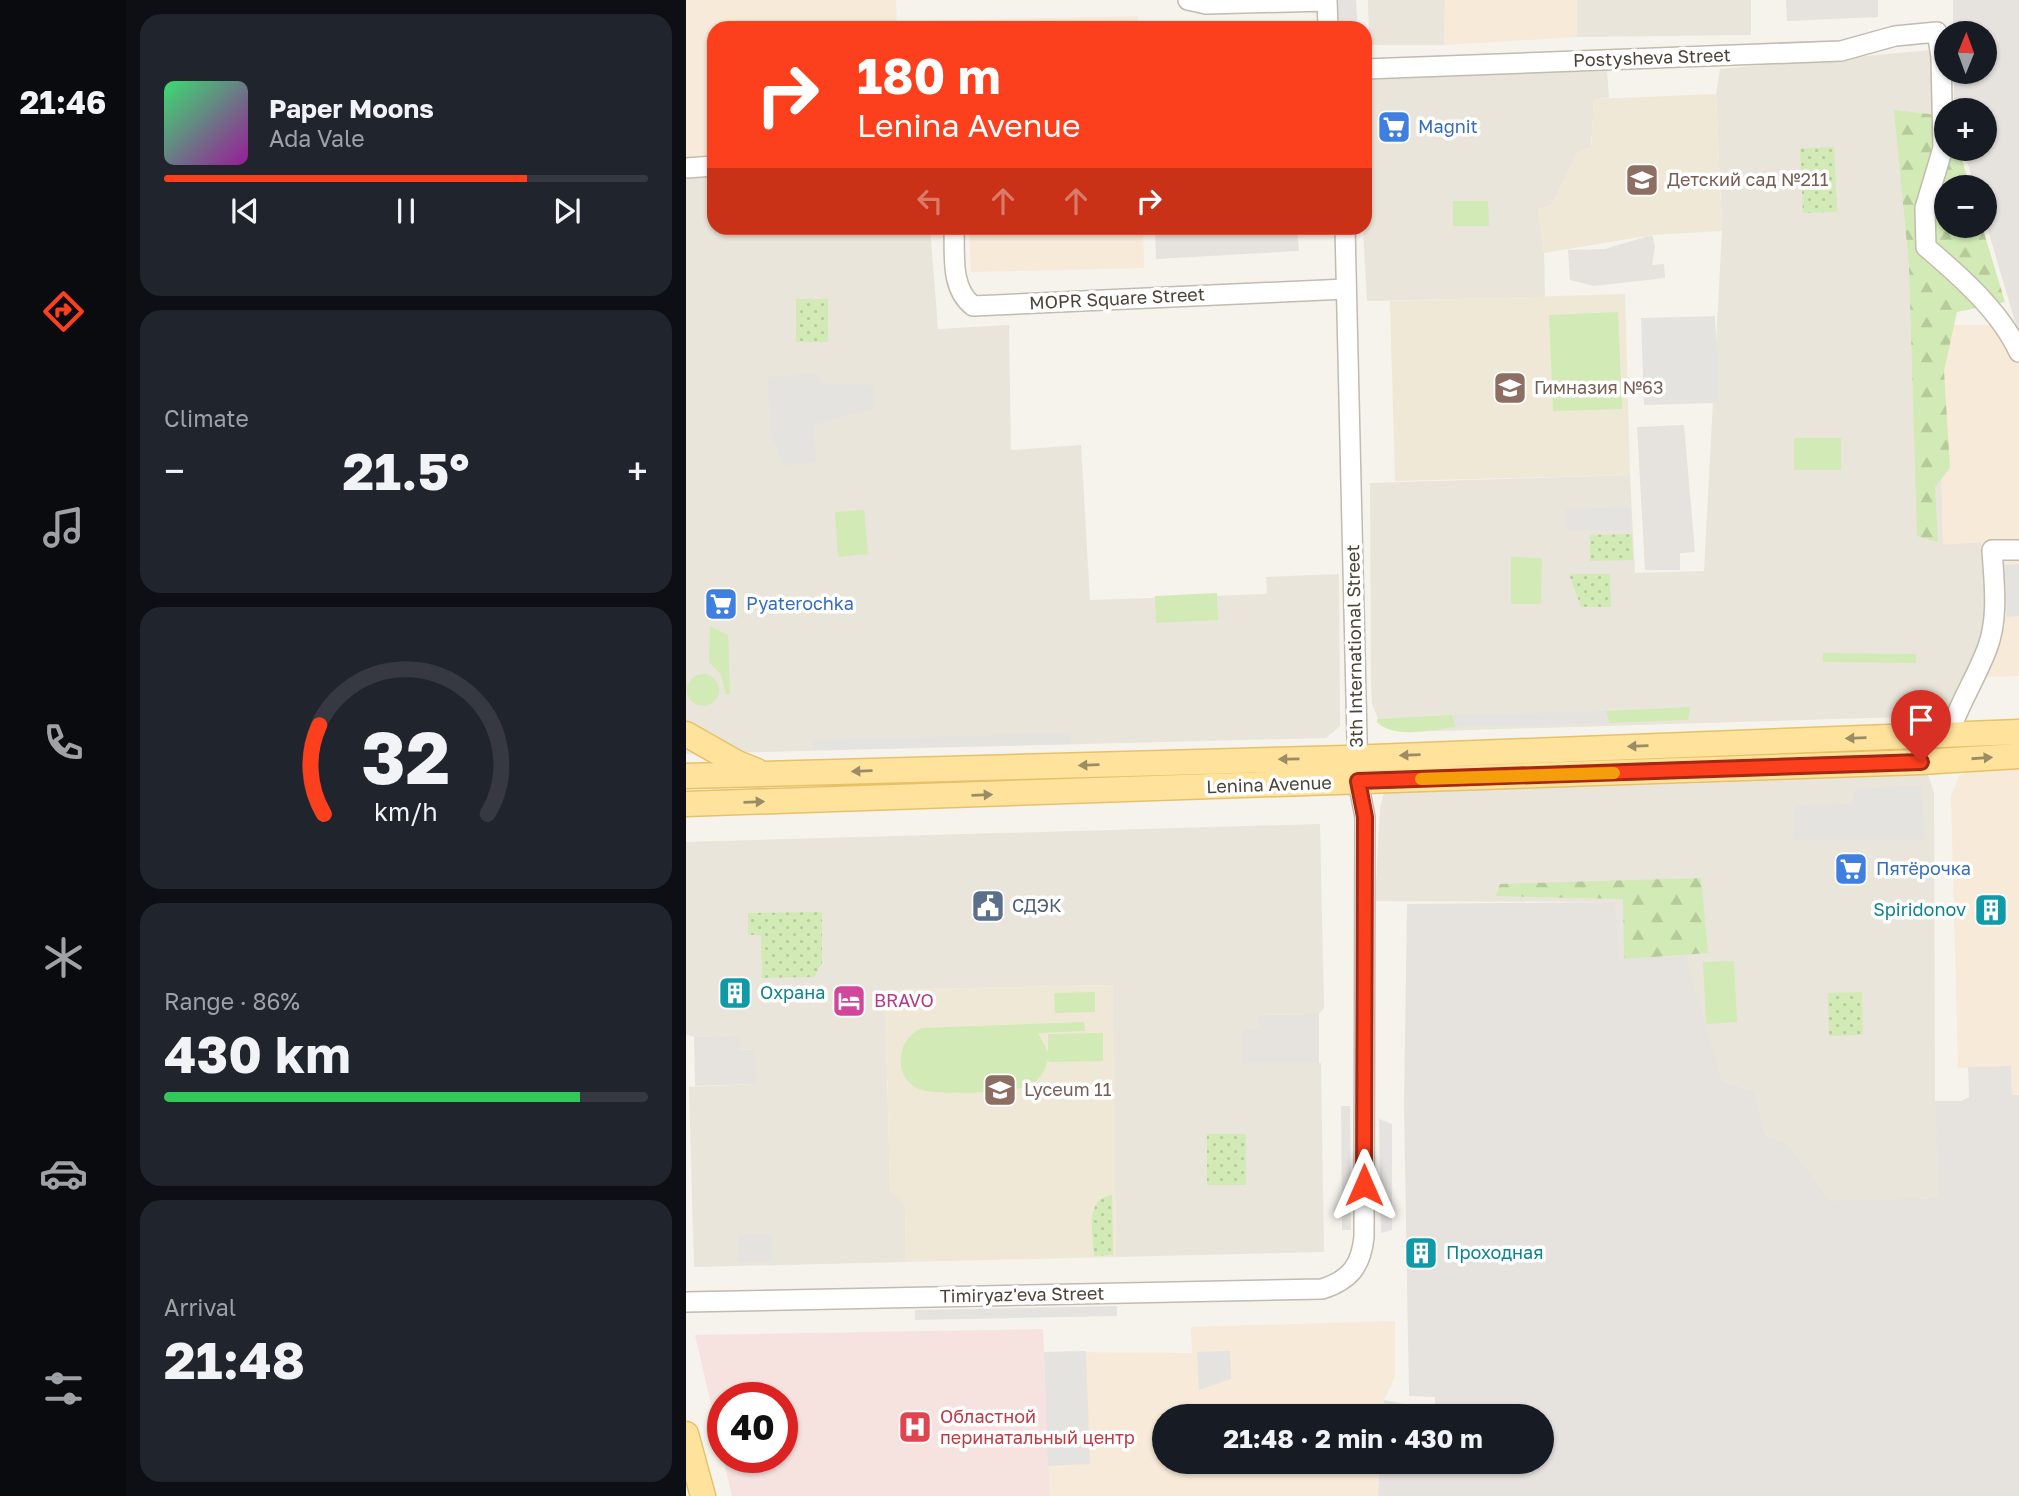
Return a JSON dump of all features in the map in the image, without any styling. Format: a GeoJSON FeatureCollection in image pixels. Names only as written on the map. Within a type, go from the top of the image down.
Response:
{"type":"FeatureCollection","features":[{"type":"Feature","properties":{"kind":"main road","name":"Lenina Avenue"},"geometry":{"type":"LineString","coordinates":[[686,804],[2019,732]]}},
{"type":"Feature","properties":{"kind":"main road"},"geometry":{"type":"LineString","coordinates":[[686,734],[737,763],[768,774]]}},
{"type":"Feature","properties":{"kind":"main road"},"geometry":{"type":"LineString","coordinates":[[1945,761],[1949,734]]}},
{"type":"Feature","properties":{"kind":"main road","name":"Lenina Avenue"},"geometry":{"type":"LineString","coordinates":[[686,776],[1945,761],[2019,756]]}},
{"type":"Feature","properties":{"kind":"main road"},"geometry":{"type":"LineString","coordinates":[[686,1434],[703,1496]]}},
{"type":"Feature","properties":{"kind":"street"},"geometry":{"type":"LineString","coordinates":[[1188,0],[1206,4],[1327,0],[1328,21]]}},
{"type":"Feature","properties":{"kind":"street","name":"Postysheva Street"},"geometry":{"type":"LineString","coordinates":[[1372,69],[1841,51],[1895,36],[1937,32],[1941,57],[1943,148],[1925,208],[1926,247],[1965,280],[2013,339],[2019,352]]}},
{"type":"Feature","properties":{"kind":"street"},"geometry":{"type":"LineString","coordinates":[[686,167],[707,166]]}},
{"type":"Feature","properties":{"kind":"street","name":"MOPR Square Street"},"geometry":{"type":"LineString","coordinates":[[954,235],[957,284],[962,298],[973,306],[1346,289]]}},
{"type":"Feature","properties":{"kind":"street","name":"3th International Street"},"geometry":{"type":"LineString","coordinates":[[1345,235],[1358,769],[1365,817],[1364,1237],[1362,1257],[1353,1272]]}},
{"type":"Feature","properties":{"kind":"street"},"geometry":{"type":"LineString","coordinates":[[1949,734],[1958,705],[1988,647],[1995,603],[1992,550],[2019,550]]}},
{"type":"Feature","properties":{"kind":"street","name":"Timiryaz'eva Street"},"geometry":{"type":"LineString","coordinates":[[686,1301],[1322,1289],[1340,1283],[1353,1272]]}},
{"type":"Feature","properties":{"kind":"shaded area"},"geometry":{"type":"Polygon","coordinates":[[[686,0],[896,0],[897,21],[707,21],[707,156],[686,157],[686,0]]]}},
{"type":"Feature","properties":{"kind":"shaded area"},"geometry":{"type":"Polygon","coordinates":[[[1336,0],[1356,0],[1358,21],[1337,21],[1336,0]]]}},
{"type":"Feature","properties":{"kind":"shaded area"},"geometry":{"type":"Polygon","coordinates":[[[1368,0],[1445,0],[1444,45],[1372,45],[1372,21],[1368,21],[1368,0]]]}},
{"type":"Feature","properties":{"kind":"shaded area"},"geometry":{"type":"Polygon","coordinates":[[[1445,0],[1577,0],[1577,37],[1444,45],[1445,0]]]}},
{"type":"Feature","properties":{"kind":"shaded area"},"geometry":{"type":"Polygon","coordinates":[[[1577,0],[1751,0],[1751,35],[1577,37],[1577,0]]]}},
{"type":"Feature","properties":{"kind":"shaded area"},"geometry":{"type":"Polygon","coordinates":[[[1786,0],[1878,0],[1878,17],[1787,21],[1786,0]]]}},
{"type":"Feature","properties":{"kind":"shaded area"},"geometry":{"type":"Polygon","coordinates":[[[1953,0],[2019,0],[2019,335],[1990,238],[1997,238],[1997,175],[1971,175],[1967,161],[1997,161],[1997,98],[1954,98],[1954,84],[1997,84],[1997,21],[1953,21],[1953,0]]]}},
{"type":"Feature","properties":{"kind":"shaded area"},"geometry":{"type":"Polygon","coordinates":[[[1138,16],[1138,21],[923,21],[1138,16]]]}},
{"type":"Feature","properties":{"kind":"shaded area"},"geometry":{"type":"Polygon","coordinates":[[[1932,50],[1934,238],[1936,238],[1943,544],[1981,542],[1985,605],[1980,649],[1966,682],[1947,713],[1935,716],[1406,732],[1381,726],[1372,704],[1371,685],[1370,483],[1630,475],[1635,573],[1704,571],[1722,231],[1716,94],[1720,69],[1932,50]]]}},
{"type":"Feature","properties":{"kind":"shaded area"},"geometry":{"type":"Polygon","coordinates":[[[1607,71],[1609,98],[1594,99],[1591,147],[1577,153],[1551,206],[1538,209],[1544,253],[1545,297],[1367,301],[1363,235],[1372,235],[1372,80],[1379,77],[1607,71]]]}},
{"type":"Feature","properties":{"kind":"shaded area","name":"Детский сад №211"},"geometry":{"type":"Polygon","coordinates":[[[1716,94],[1722,231],[1652,235],[1544,253],[1538,209],[1551,206],[1577,153],[1591,147],[1594,99],[1716,94]]]}},
{"type":"Feature","properties":{"kind":"shaded area"},"geometry":{"type":"Polygon","coordinates":[[[707,175],[707,235],[931,235],[938,329],[1009,325],[1011,450],[1081,445],[1090,600],[1267,594],[1266,577],[1339,574],[1340,726],[1326,738],[686,754],[686,176],[707,175]]]}},
{"type":"Feature","properties":{"kind":"shaded area"},"geometry":{"type":"Polygon","coordinates":[[[969,235],[1143,235],[1144,268],[971,272],[969,235]]]}},
{"type":"Feature","properties":{"kind":"shaded area"},"geometry":{"type":"Polygon","coordinates":[[[1155,235],[1298,235],[1299,251],[1156,259],[1155,235]]]}},
{"type":"Feature","properties":{"kind":"shaded area"},"geometry":{"type":"Polygon","coordinates":[[[1652,235],[1655,246],[1652,265],[1664,264],[1665,278],[1594,286],[1570,280],[1568,250],[1605,249],[1652,235]]]}},
{"type":"Feature","properties":{"kind":"shaded area","name":"Гимназия №63"},"geometry":{"type":"Polygon","coordinates":[[[1625,294],[1630,475],[1395,481],[1390,301],[1625,294]]]}},
{"type":"Feature","properties":{"kind":"shaded area"},"geometry":{"type":"Polygon","coordinates":[[[1715,316],[1719,403],[1644,405],[1641,318],[1715,316]]]}},
{"type":"Feature","properties":{"kind":"shaded area"},"geometry":{"type":"Polygon","coordinates":[[[1938,325],[2016,325],[2019,335],[2019,676],[1987,677],[1999,623],[1998,556],[1982,556],[1981,542],[1943,545],[1938,325]]]}},
{"type":"Feature","properties":{"kind":"shaded area"},"geometry":{"type":"Polygon","coordinates":[[[818,374],[820,383],[873,385],[873,408],[814,425],[816,463],[784,465],[770,432],[768,377],[818,374]]]}},
{"type":"Feature","properties":{"kind":"shaded area"},"geometry":{"type":"Polygon","coordinates":[[[1684,425],[1695,552],[1680,553],[1680,570],[1645,570],[1637,427],[1684,425]]]}},
{"type":"Feature","properties":{"kind":"shaded area"},"geometry":{"type":"Polygon","coordinates":[[[1631,507],[1631,530],[1567,531],[1566,509],[1631,507]]]}},
{"type":"Feature","properties":{"kind":"shaded area"},"geometry":{"type":"Polygon","coordinates":[[[2019,564],[2019,616],[2007,617],[2004,565],[2019,564]]]}},
{"type":"Feature","properties":{"kind":"shaded area"},"geometry":{"type":"Polygon","coordinates":[[[1606,711],[1609,723],[1456,727],[1452,715],[1606,711]]]}},
{"type":"Feature","properties":{"kind":"shaded area"},"geometry":{"type":"Polygon","coordinates":[[[1071,733],[1071,744],[814,750],[814,740],[1071,733]]]}},
{"type":"Feature","properties":{"kind":"shaded area"},"geometry":{"type":"Polygon","coordinates":[[[2019,768],[2019,1095],[2012,1096],[2011,1066],[1958,1068],[1951,796],[1959,776],[1968,771],[2019,768]]]}},
{"type":"Feature","properties":{"kind":"shaded area"},"geometry":{"type":"Polygon","coordinates":[[[1919,773],[1928,775],[1934,792],[1935,1101],[1940,1198],[1829,1202],[1789,1147],[1766,1135],[1754,1091],[1722,1081],[1704,1027],[1617,960],[1615,902],[1375,901],[1380,808],[1384,793],[1392,787],[1919,773]]]}},
{"type":"Feature","properties":{"kind":"shaded area"},"geometry":{"type":"Polygon","coordinates":[[[1922,786],[1924,840],[1793,840],[1794,805],[1850,804],[1856,789],[1922,786]]]}},
{"type":"Feature","properties":{"kind":"shaded area"},"geometry":{"type":"Polygon","coordinates":[[[1320,824],[1324,1008],[1319,1014],[1259,1015],[1259,1029],[1243,1030],[1243,1063],[1321,1063],[1324,1252],[1116,1257],[1112,985],[885,990],[890,1190],[905,1204],[906,1262],[694,1267],[689,1087],[756,1084],[751,1049],[739,1050],[739,1035],[694,1037],[686,1034],[686,842],[1320,824]]]}},
{"type":"Feature","properties":{"kind":"shaded area"},"geometry":{"type":"Polygon","coordinates":[[[1615,902],[1619,959],[1685,956],[1722,1081],[1754,1091],[1766,1135],[1789,1146],[1830,1201],[1939,1198],[1935,1101],[1961,1101],[1969,1097],[1968,1067],[2011,1066],[2012,1095],[2019,1095],[2019,1496],[1378,1496],[1379,1474],[1554,1474],[1554,1404],[1435,1404],[1435,1397],[1409,1396],[1404,1105],[1407,904],[1615,902]]]}},
{"type":"Feature","properties":{"kind":"shaded area","name":"Lyceum 11"},"geometry":{"type":"Polygon","coordinates":[[[1113,985],[1116,1257],[906,1262],[905,1204],[890,1190],[885,990],[1113,985]]]}},
{"type":"Feature","properties":{"kind":"shaded area"},"geometry":{"type":"Polygon","coordinates":[[[1319,1014],[1319,1063],[1243,1063],[1242,1029],[1259,1029],[1259,1015],[1319,1014]]]}},
{"type":"Feature","properties":{"kind":"shaded area"},"geometry":{"type":"Polygon","coordinates":[[[739,1035],[740,1050],[755,1049],[756,1084],[695,1086],[694,1037],[739,1035]]]}},
{"type":"Feature","properties":{"kind":"shaded area"},"geometry":{"type":"Polygon","coordinates":[[[1341,1106],[1350,1106],[1351,1230],[1342,1230],[1341,1106]]]}},
{"type":"Feature","properties":{"kind":"shaded area"},"geometry":{"type":"Polygon","coordinates":[[[1379,1119],[1392,1124],[1392,1230],[1381,1233],[1379,1119]]]}},
{"type":"Feature","properties":{"kind":"shaded area"},"geometry":{"type":"Polygon","coordinates":[[[738,1235],[771,1235],[772,1261],[738,1262],[738,1235]]]}},
{"type":"Feature","properties":{"kind":"shaded area"},"geometry":{"type":"Polygon","coordinates":[[[1117,1306],[1117,1316],[915,1320],[915,1310],[1117,1306]]]}},
{"type":"Feature","properties":{"kind":"shaded area"},"geometry":{"type":"Polygon","coordinates":[[[1395,1321],[1395,1377],[1384,1404],[1152,1404],[1152,1474],[1379,1474],[1378,1496],[1050,1496],[1044,1352],[1192,1353],[1191,1327],[1395,1321]]]}},
{"type":"Feature","properties":{"kind":"shaded area","name":"Областной перинатальный центр"},"geometry":{"type":"Polygon","coordinates":[[[1043,1329],[1050,1496],[732,1496],[727,1473],[798,1473],[798,1382],[707,1382],[707,1386],[695,1335],[1043,1329]]]}},
{"type":"Feature","properties":{"kind":"shaded area"},"geometry":{"type":"Polygon","coordinates":[[[1086,1351],[1090,1464],[1048,1466],[1044,1352],[1086,1351]]]}},
{"type":"Feature","properties":{"kind":"shaded area"},"geometry":{"type":"Polygon","coordinates":[[[1230,1351],[1231,1379],[1199,1390],[1197,1352],[1230,1351]]]}},
{"type":"Feature","properties":{"kind":"shaded area"},"geometry":{"type":"Polygon","coordinates":[[[1384,1400],[1404,1404],[1384,1404],[1384,1400]]]}},
{"type":"Feature","properties":{"kind":"green space"},"geometry":{"type":"Polygon","coordinates":[[[1894,110],[1934,115],[1934,161],[1962,161],[1967,175],[1934,175],[1934,238],[1986,238],[2005,302],[1957,312],[1944,371],[1950,468],[1935,487],[1938,542],[1917,536],[1909,265],[1894,110]]]}},
{"type":"Feature","properties":{"kind":"green space"},"geometry":{"type":"Polygon","coordinates":[[[1834,147],[1837,212],[1803,213],[1800,148],[1834,147]]]}},
{"type":"Feature","properties":{"kind":"green space"},"geometry":{"type":"Polygon","coordinates":[[[1453,201],[1488,201],[1489,226],[1453,226],[1453,201]]]}},
{"type":"Feature","properties":{"kind":"green space"},"geometry":{"type":"Polygon","coordinates":[[[796,299],[828,299],[828,342],[796,342],[796,299]]]}},
{"type":"Feature","properties":{"kind":"green space"},"geometry":{"type":"Polygon","coordinates":[[[1618,312],[1622,409],[1553,411],[1549,315],[1618,312]]]}},
{"type":"Feature","properties":{"kind":"green space"},"geometry":{"type":"Polygon","coordinates":[[[1794,438],[1841,438],[1841,470],[1794,470],[1794,438]]]}},
{"type":"Feature","properties":{"kind":"green space"},"geometry":{"type":"Polygon","coordinates":[[[864,510],[868,554],[838,557],[835,512],[864,510]]]}},
{"type":"Feature","properties":{"kind":"green space"},"geometry":{"type":"Polygon","coordinates":[[[1632,534],[1633,560],[1590,561],[1590,535],[1632,534]]]}},
{"type":"Feature","properties":{"kind":"green space"},"geometry":{"type":"Polygon","coordinates":[[[1511,557],[1542,558],[1541,604],[1511,604],[1511,557]]]}},
{"type":"Feature","properties":{"kind":"green space"},"geometry":{"type":"Polygon","coordinates":[[[1569,574],[1610,574],[1611,607],[1581,607],[1569,574]]]}},
{"type":"Feature","properties":{"kind":"green space"},"geometry":{"type":"Polygon","coordinates":[[[1217,593],[1218,620],[1156,623],[1155,596],[1217,593]]]}},
{"type":"Feature","properties":{"kind":"green space"},"geometry":{"type":"Polygon","coordinates":[[[710,626],[728,635],[730,694],[726,695],[721,674],[709,662],[710,626]]]}},
{"type":"Feature","properties":{"kind":"green space"},"geometry":{"type":"Polygon","coordinates":[[[1823,653],[1916,654],[1916,663],[1823,662],[1823,653]]]}},
{"type":"Feature","properties":{"kind":"green space"},"geometry":{"type":"Polygon","coordinates":[[[703,674],[714,679],[719,690],[714,701],[703,706],[692,701],[687,690],[692,679],[703,674]]]}},
{"type":"Feature","properties":{"kind":"green space"},"geometry":{"type":"Polygon","coordinates":[[[1690,707],[1688,720],[1609,723],[1606,711],[1690,707]]]}},
{"type":"Feature","properties":{"kind":"green space"},"geometry":{"type":"Polygon","coordinates":[[[1452,715],[1456,727],[1425,731],[1394,731],[1377,722],[1377,719],[1452,715]]]}},
{"type":"Feature","properties":{"kind":"green space"},"geometry":{"type":"Polygon","coordinates":[[[1701,878],[1708,953],[1624,959],[1623,899],[1496,896],[1500,884],[1701,878]]]}},
{"type":"Feature","properties":{"kind":"green space"},"geometry":{"type":"Polygon","coordinates":[[[822,912],[822,963],[814,977],[762,978],[761,935],[748,935],[748,913],[822,912]]]}},
{"type":"Feature","properties":{"kind":"green space"},"geometry":{"type":"Polygon","coordinates":[[[1734,961],[1737,1022],[1706,1024],[1703,962],[1734,961]]]}},
{"type":"Feature","properties":{"kind":"green space"},"geometry":{"type":"Polygon","coordinates":[[[1095,992],[1095,1012],[1055,1013],[1054,993],[1095,992]]]}},
{"type":"Feature","properties":{"kind":"green space"},"geometry":{"type":"Polygon","coordinates":[[[1862,992],[1863,1035],[1829,1036],[1828,993],[1862,992]]]}},
{"type":"Feature","properties":{"kind":"green space"},"geometry":{"type":"Polygon","coordinates":[[[1084,1022],[1085,1031],[1038,1033],[1048,1052],[1048,1034],[1103,1033],[1103,1061],[1049,1062],[1048,1059],[1040,1077],[1022,1088],[931,1092],[912,1085],[902,1069],[902,1050],[906,1041],[922,1028],[1084,1022]]]}},
{"type":"Feature","properties":{"kind":"green space"},"geometry":{"type":"Polygon","coordinates":[[[1207,1134],[1246,1134],[1246,1185],[1207,1185],[1207,1134]]]}},
{"type":"Feature","properties":{"kind":"green space"},"geometry":{"type":"Polygon","coordinates":[[[1112,1195],[1113,1255],[1094,1256],[1094,1210],[1103,1198],[1112,1195]]]}},
{"type":"Feature","properties":{"kind":"slow traffic"},"geometry":{"type":"LineString","coordinates":[[1421,779],[1614,773]]}},
{"type":"Feature","properties":{"kind":"place","name":"Magnit"},"geometry":{"type":"Point","coordinates":[1394,127]}},
{"type":"Feature","properties":{"kind":"place","name":"Детский сад №211"},"geometry":{"type":"Point","coordinates":[1642,180]}},
{"type":"Feature","properties":{"kind":"place","name":"Гимназия №63"},"geometry":{"type":"Point","coordinates":[1510,388]}},
{"type":"Feature","properties":{"kind":"place","name":"Pyaterochka"},"geometry":{"type":"Point","coordinates":[721,604]}},
{"type":"Feature","properties":{"kind":"place","name":"Пятёрочка"},"geometry":{"type":"Point","coordinates":[1851,869]}},
{"type":"Feature","properties":{"kind":"place","name":"СДЭК"},"geometry":{"type":"Point","coordinates":[988,906]}},
{"type":"Feature","properties":{"kind":"place","name":"Spiridonov"},"geometry":{"type":"Point","coordinates":[1991,910]}},
{"type":"Feature","properties":{"kind":"place","name":"Охрана"},"geometry":{"type":"Point","coordinates":[735,993]}},
{"type":"Feature","properties":{"kind":"place","name":"BRAVO"},"geometry":{"type":"Point","coordinates":[849,1001]}},
{"type":"Feature","properties":{"kind":"place","name":"Lyceum 11"},"geometry":{"type":"Point","coordinates":[1000,1090]}},
{"type":"Feature","properties":{"kind":"place","name":"Проходная"},"geometry":{"type":"Point","coordinates":[1421,1253]}},
{"type":"Feature","properties":{"kind":"place","name":"Областной перинатальный центр"},"geometry":{"type":"Point","coordinates":[915,1427]}},
{"type":"Feature","properties":{"kind":"route"},"geometry":{"type":"LineString","coordinates":[[1364,1185],[1365,817],[1358,781],[1921,762]]}}]}
